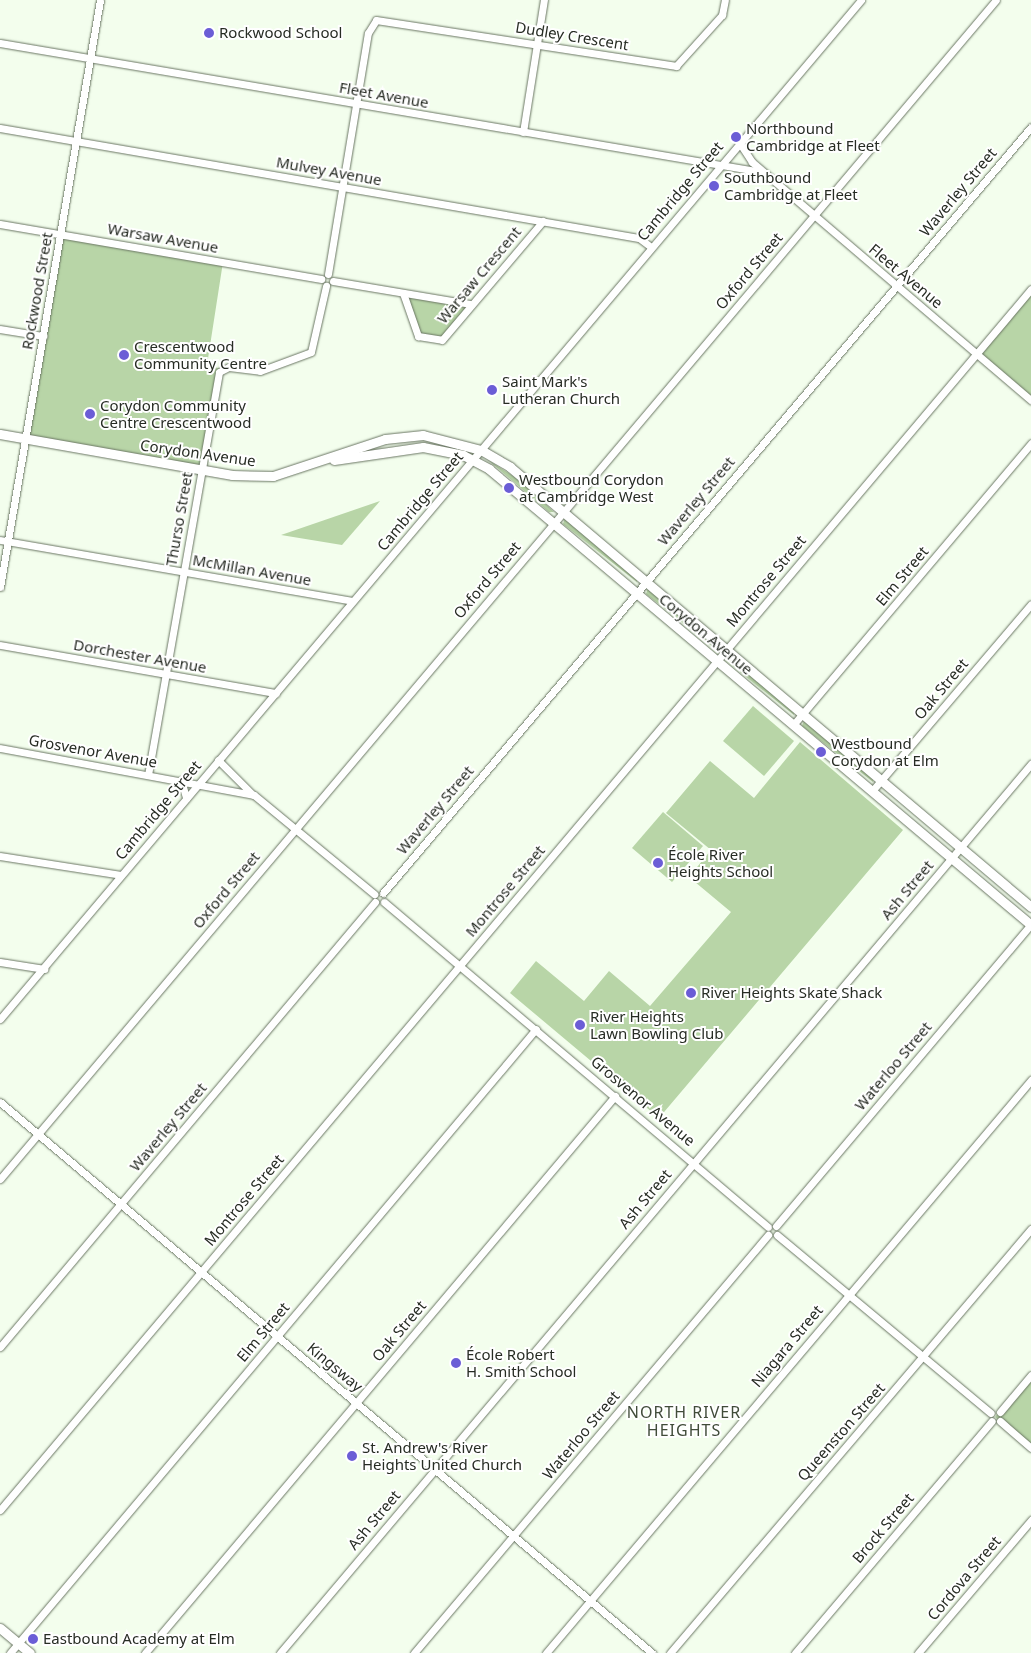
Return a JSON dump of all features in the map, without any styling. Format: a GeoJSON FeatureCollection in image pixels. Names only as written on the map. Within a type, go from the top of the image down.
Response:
{"type":"FeatureCollection","features":[{"type":"Feature","properties":{"kind":"main road","name":"Corydon Avenue"},"geometry":{"type":"LineString","coordinates":[[0,434],[202,470],[273,476],[331,460],[385,439],[423,435],[481,450],[510,468],[563,512],[1031,907]]}},
{"type":"Feature","properties":{"kind":"main road","name":"Corydon Avenue"},"geometry":{"type":"LineString","coordinates":[[331,460],[423,447],[473,460],[554,523],[1031,925]]}},
{"type":"Feature","properties":{"kind":"main road"},"geometry":{"type":"LineString","coordinates":[[0,1628],[30,1653]]}},
{"type":"Feature","properties":{"kind":"street","name":"Rockwood Street"},"geometry":{"type":"LineString","coordinates":[[0,587],[100,0]]}},
{"type":"Feature","properties":{"kind":"street"},"geometry":{"type":"LineString","coordinates":[[523,132],[544,0]]}},
{"type":"Feature","properties":{"kind":"street","name":"Dudley Crescent"},"geometry":{"type":"LineString","coordinates":[[356,105],[369,29],[380,19],[676,66],[722,16],[726,0]]}},
{"type":"Feature","properties":{"kind":"street","name":"Cambridge Street"},"geometry":{"type":"LineString","coordinates":[[0,1019],[739,142],[861,0]]}},
{"type":"Feature","properties":{"kind":"street","name":"Oxford Street"},"geometry":{"type":"LineString","coordinates":[[0,1179],[996,0]]}},
{"type":"Feature","properties":{"kind":"street","name":"Fleet Avenue"},"geometry":{"type":"LineString","coordinates":[[0,43],[356,105],[763,172]]}},
{"type":"Feature","properties":{"kind":"street"},"geometry":{"type":"LineString","coordinates":[[356,105],[328,274],[333,281],[471,304]]}},
{"type":"Feature","properties":{"kind":"street","name":"Mulvey Avenue"},"geometry":{"type":"LineString","coordinates":[[0,128],[639,238],[651,247]]}},
{"type":"Feature","properties":{"kind":"street","name":"Waverley Street"},"geometry":{"type":"LineString","coordinates":[[383,893],[1031,128]]}},
{"type":"Feature","properties":{"kind":"street","name":"Fleet Avenue"},"geometry":{"type":"LineString","coordinates":[[739,142],[763,172],[1031,400]]}},
{"type":"Feature","properties":{"kind":"street","name":"Warsaw Crescent"},"geometry":{"type":"LineString","coordinates":[[403,293],[418,336],[442,340],[543,221]]}},
{"type":"Feature","properties":{"kind":"street","name":"Warsaw Avenue"},"geometry":{"type":"LineString","coordinates":[[0,224],[321,279]]}},
{"type":"Feature","properties":{"kind":"street"},"geometry":{"type":"LineString","coordinates":[[328,274],[321,279],[326,286],[333,281]]}},
{"type":"Feature","properties":{"kind":"street","name":"Thurso Street"},"geometry":{"type":"LineString","coordinates":[[148,775],[221,369],[260,372],[311,352],[326,286]]}},
{"type":"Feature","properties":{"kind":"street","name":"Montrose Street"},"geometry":{"type":"LineString","coordinates":[[0,1510],[1031,289]]}},
{"type":"Feature","properties":{"kind":"street"},"geometry":{"type":"LineString","coordinates":[[0,329],[43,336]]}},
{"type":"Feature","properties":{"kind":"street","name":"Elm Street"},"geometry":{"type":"LineString","coordinates":[[794,726],[1031,444]]}},
{"type":"Feature","properties":{"kind":"street","name":"McMillan Avenue"},"geometry":{"type":"LineString","coordinates":[[0,540],[352,601]]}},
{"type":"Feature","properties":{"kind":"street","name":"Oak Street"},"geometry":{"type":"LineString","coordinates":[[872,791],[1031,604]]}},
{"type":"Feature","properties":{"kind":"street","name":"Dorchester Avenue"},"geometry":{"type":"LineString","coordinates":[[0,645],[276,693]]}},
{"type":"Feature","properties":{"kind":"street","name":"Grosvenor Avenue"},"geometry":{"type":"LineString","coordinates":[[0,748],[199,783],[254,795]]}},
{"type":"Feature","properties":{"kind":"street","name":"Grosvenor Avenue"},"geometry":{"type":"LineString","coordinates":[[218,760],[254,795],[374,894]]}},
{"type":"Feature","properties":{"kind":"street","name":"Ash Street"},"geometry":{"type":"LineString","coordinates":[[280,1653],[1031,764]]}},
{"type":"Feature","properties":{"kind":"street"},"geometry":{"type":"LineString","coordinates":[[181,780],[186,798]]}},
{"type":"Feature","properties":{"kind":"street"},"geometry":{"type":"LineString","coordinates":[[0,856],[121,875]]}},
{"type":"Feature","properties":{"kind":"street"},"geometry":{"type":"LineString","coordinates":[[383,893],[384,902],[375,902],[374,894],[383,893]]}},
{"type":"Feature","properties":{"kind":"street","name":"Waverley Street"},"geometry":{"type":"LineString","coordinates":[[0,1347],[375,902]]}},
{"type":"Feature","properties":{"kind":"street","name":"Grosvenor Avenue"},"geometry":{"type":"LineString","coordinates":[[384,902],[694,1162],[768,1227]]}},
{"type":"Feature","properties":{"kind":"street","name":"Waterloo Street"},"geometry":{"type":"LineString","coordinates":[[776,1226],[1031,925]]}},
{"type":"Feature","properties":{"kind":"street"},"geometry":{"type":"LineString","coordinates":[[0,962],[44,969]]}},
{"type":"Feature","properties":{"kind":"street","name":"Elm Street"},"geometry":{"type":"LineString","coordinates":[[10,1653],[536,1029]]}},
{"type":"Feature","properties":{"kind":"street","name":"Niagara Street"},"geometry":{"type":"LineString","coordinates":[[546,1653],[1031,1080]]}},
{"type":"Feature","properties":{"kind":"street","name":"Oak Street"},"geometry":{"type":"LineString","coordinates":[[145,1653],[615,1096]]}},
{"type":"Feature","properties":{"kind":"street","name":"Kingsway"},"geometry":{"type":"LineString","coordinates":[[0,1102],[652,1653]]}},
{"type":"Feature","properties":{"kind":"street"},"geometry":{"type":"LineString","coordinates":[[777,1234],[768,1235],[768,1227],[776,1226],[777,1234],[991,1413],[992,1421],[1000,1421],[1031,1448]]}},
{"type":"Feature","properties":{"kind":"street","name":"Queenston Street"},"geometry":{"type":"LineString","coordinates":[[670,1653],[1031,1229]]}},
{"type":"Feature","properties":{"kind":"street","name":"Waterloo Street"},"geometry":{"type":"LineString","coordinates":[[414,1653],[768,1235]]}},
{"type":"Feature","properties":{"kind":"street"},"geometry":{"type":"LineString","coordinates":[[1000,1421],[1000,1412],[1031,1375]]}},
{"type":"Feature","properties":{"kind":"street"},"geometry":{"type":"LineString","coordinates":[[991,1413],[1000,1412]]}},
{"type":"Feature","properties":{"kind":"street","name":"Brock Street"},"geometry":{"type":"LineString","coordinates":[[795,1653],[992,1421]]}},
{"type":"Feature","properties":{"kind":"street","name":"Cordova Street"},"geometry":{"type":"LineString","coordinates":[[918,1653],[1031,1520]]}},
{"type":"Feature","properties":{"kind":"green space","name":"Crescentwood Community Centre"},"geometry":{"type":"Polygon","coordinates":[[[60,234],[223,262],[207,365],[221,369],[201,470],[25,439],[60,234]]]}},
{"type":"Feature","properties":{"kind":"green space"},"geometry":{"type":"Polygon","coordinates":[[[1031,289],[1031,400],[976,354],[1031,289]]]}},
{"type":"Feature","properties":{"kind":"green space"},"geometry":{"type":"Polygon","coordinates":[[[403,293],[471,304],[442,340],[418,336],[403,293]]]}},
{"type":"Feature","properties":{"kind":"green space"},"geometry":{"type":"Polygon","coordinates":[[[488,460],[518,479],[554,512],[549,512],[488,460]]]}},
{"type":"Feature","properties":{"kind":"green space"},"geometry":{"type":"Polygon","coordinates":[[[380,501],[342,545],[281,535],[380,501]]]}},
{"type":"Feature","properties":{"kind":"green space"},"geometry":{"type":"Polygon","coordinates":[[[565,518],[637,580],[637,582],[563,524],[565,518]]]}},
{"type":"Feature","properties":{"kind":"green space"},"geometry":{"type":"Polygon","coordinates":[[[648,588],[718,648],[717,650],[646,594],[648,588]]]}},
{"type":"Feature","properties":{"kind":"green space"},"geometry":{"type":"Polygon","coordinates":[[[728,656],[794,711],[794,715],[726,661],[728,656]]]}},
{"type":"Feature","properties":{"kind":"green space"},"geometry":{"type":"Polygon","coordinates":[[[753,706],[794,741],[764,776],[723,741],[753,706]]]}},
{"type":"Feature","properties":{"kind":"green space"},"geometry":{"type":"Polygon","coordinates":[[[804,721],[873,778],[873,782],[802,726],[804,721]]]}},
{"type":"Feature","properties":{"kind":"green space"},"geometry":{"type":"Polygon","coordinates":[[[800,742],[903,830],[659,1118],[510,993],[536,961],[584,1001],[609,971],[650,1006],[731,912],[689,877],[711,850],[666,813],[710,761],[754,798],[800,742]]]}},
{"type":"Feature","properties":{"kind":"green space"},"geometry":{"type":"Polygon","coordinates":[[[663,812],[703,846],[672,882],[632,848],[663,812]]]}},
{"type":"Feature","properties":{"kind":"green space"},"geometry":{"type":"Polygon","coordinates":[[[1031,1375],[1031,1448],[995,1417],[1031,1375]]]}},
{"type":"Feature","properties":{"kind":"place","name":"Rockwood School"},"geometry":{"type":"Point","coordinates":[209,33]}},
{"type":"Feature","properties":{"kind":"place","name":"Northbound Cambridge at Fleet"},"geometry":{"type":"Point","coordinates":[736,137]}},
{"type":"Feature","properties":{"kind":"place","name":"Southbound Cambridge at Fleet"},"geometry":{"type":"Point","coordinates":[714,186]}},
{"type":"Feature","properties":{"kind":"place","name":"Crescentwood Community Centre"},"geometry":{"type":"Point","coordinates":[124,355]}},
{"type":"Feature","properties":{"kind":"place","name":"Saint Mark's Lutheran Church"},"geometry":{"type":"Point","coordinates":[492,390]}},
{"type":"Feature","properties":{"kind":"place","name":"Corydon Community Centre Crescentwood"},"geometry":{"type":"Point","coordinates":[90,414]}},
{"type":"Feature","properties":{"kind":"place","name":"Westbound Corydon at Cambridge West"},"geometry":{"type":"Point","coordinates":[509,488]}},
{"type":"Feature","properties":{"kind":"place","name":"Westbound Corydon at Elm"},"geometry":{"type":"Point","coordinates":[821,752]}},
{"type":"Feature","properties":{"kind":"place","name":"École River Heights School"},"geometry":{"type":"Point","coordinates":[658,863]}},
{"type":"Feature","properties":{"kind":"place","name":"River Heights Skate Shack"},"geometry":{"type":"Point","coordinates":[691,993]}},
{"type":"Feature","properties":{"kind":"place","name":"River Heights Lawn Bowling Club"},"geometry":{"type":"Point","coordinates":[580,1025]}},
{"type":"Feature","properties":{"kind":"place","name":"École Robert H. Smith School"},"geometry":{"type":"Point","coordinates":[456,1363]}},
{"type":"Feature","properties":{"kind":"place","name":"St. Andrew's River Heights United Church"},"geometry":{"type":"Point","coordinates":[352,1456]}},
{"type":"Feature","properties":{"kind":"place","name":"Eastbound Academy at Elm"},"geometry":{"type":"Point","coordinates":[33,1639]}},
{"type":"Feature","properties":{"kind":"district","name":"NORTH RIVER HEIGHTS"},"geometry":{"type":"Point","coordinates":[684,1421]}}]}
